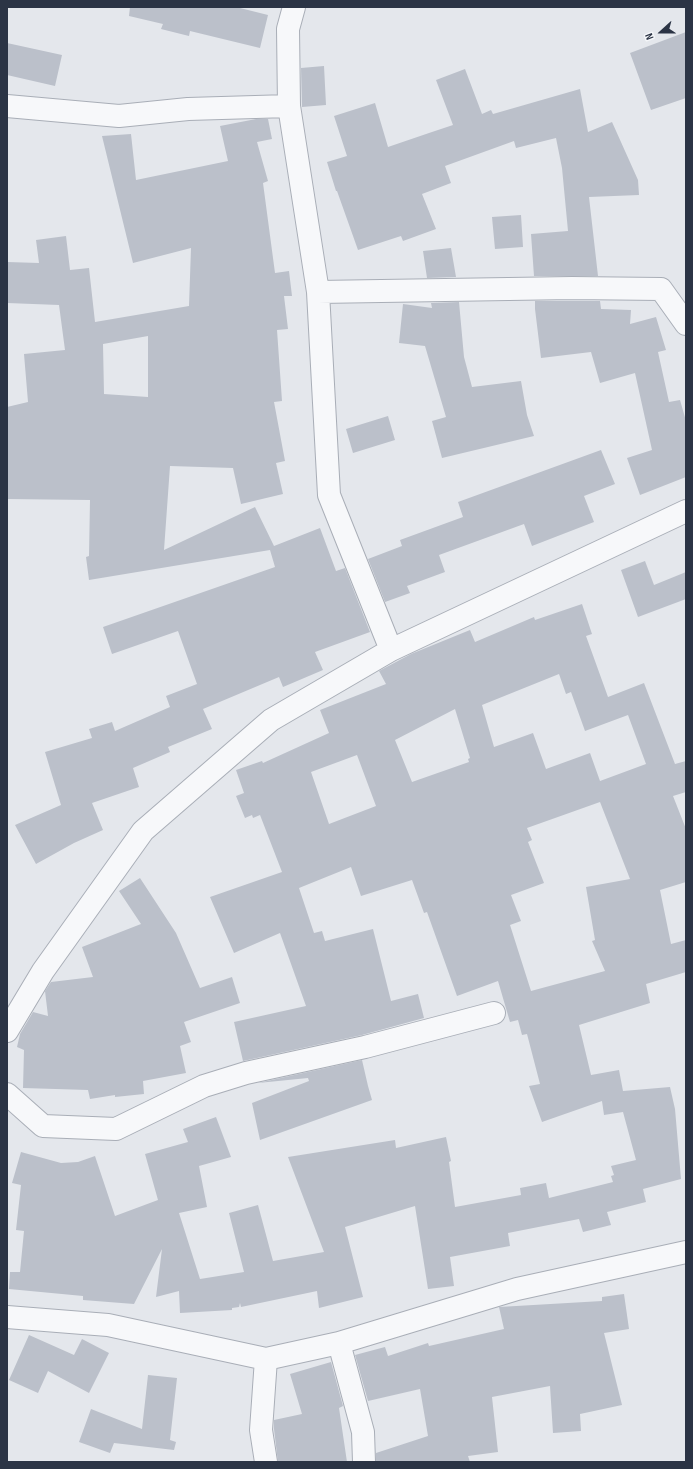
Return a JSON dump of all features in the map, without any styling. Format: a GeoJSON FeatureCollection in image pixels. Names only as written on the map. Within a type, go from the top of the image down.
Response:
{"type":"FeatureCollection","features":[{"type":"Feature","properties":{"kind":"street"},"geometry":{"type":"LineString","coordinates":[[294,7],[288,29],[289,106],[318,292],[329,495],[391,650]]}},
{"type":"Feature","properties":{"kind":"street"},"geometry":{"type":"LineString","coordinates":[[7,106],[119,116],[188,109],[289,106]]}},
{"type":"Feature","properties":{"kind":"street"},"geometry":{"type":"LineString","coordinates":[[318,292],[572,288],[661,289],[686,324]]}},
{"type":"Feature","properties":{"kind":"street"},"geometry":{"type":"LineString","coordinates":[[7,1031],[43,971],[143,831],[271,720],[391,650],[686,511]]}},
{"type":"Feature","properties":{"kind":"street"},"geometry":{"type":"LineString","coordinates":[[7,1094],[43,1126],[116,1129],[204,1086],[246,1073],[365,1047],[494,1013]]}},
{"type":"Feature","properties":{"kind":"street"},"geometry":{"type":"LineString","coordinates":[[7,1317],[108,1324],[266,1359],[339,1343],[517,1289],[686,1252]]}},
{"type":"Feature","properties":{"kind":"street"},"geometry":{"type":"LineString","coordinates":[[339,1343],[363,1432],[364,1462]]}},
{"type":"Feature","properties":{"kind":"street"},"geometry":{"type":"LineString","coordinates":[[266,1359],[261,1430],[266,1462]]}},
{"type":"Feature","properties":{"kind":"building"},"geometry":{"type":"Polygon","coordinates":[[[130,7],[236,7],[268,15],[260,48],[190,31],[189,36],[161,29],[163,24],[129,16],[130,7]]]}},
{"type":"Feature","properties":{"kind":"building"},"geometry":{"type":"Polygon","coordinates":[[[686,32],[686,98],[651,110],[630,53],[686,32]]]}},
{"type":"Feature","properties":{"kind":"building"},"geometry":{"type":"Polygon","coordinates":[[[7,43],[62,55],[55,86],[7,75],[7,43]]]}},
{"type":"Feature","properties":{"kind":"building"},"geometry":{"type":"Polygon","coordinates":[[[324,66],[326,105],[302,107],[301,68],[324,66]]]}},
{"type":"Feature","properties":{"kind":"building"},"geometry":{"type":"Polygon","coordinates":[[[465,69],[482,114],[491,110],[493,114],[580,89],[588,132],[612,122],[638,180],[639,195],[589,197],[598,276],[534,276],[531,234],[568,231],[562,168],[556,138],[516,148],[514,141],[445,166],[451,183],[422,194],[436,229],[403,241],[401,236],[358,250],[327,162],[347,156],[334,116],[375,103],[388,147],[453,125],[436,80],[465,69]]]}},
{"type":"Feature","properties":{"kind":"building"},"geometry":{"type":"Polygon","coordinates":[[[256,119],[268,119],[272,139],[257,142],[268,181],[263,183],[275,273],[289,271],[292,296],[284,296],[288,329],[277,330],[282,401],[274,402],[285,461],[276,463],[283,494],[241,504],[233,468],[170,466],[164,550],[255,507],[274,546],[320,528],[336,571],[345,568],[370,632],[315,652],[323,670],[283,687],[279,677],[203,709],[212,729],[168,747],[170,752],[133,768],[139,787],[92,803],[103,830],[74,843],[36,864],[15,825],[61,805],[45,752],[92,738],[89,729],[112,722],[115,731],[170,707],[166,696],[197,684],[178,631],[112,654],[103,627],[275,567],[270,550],[89,580],[86,557],[89,556],[90,500],[7,499],[7,407],[28,402],[24,354],[65,350],[59,305],[7,303],[7,262],[39,263],[36,240],[66,236],[70,270],[89,268],[95,322],[189,306],[191,248],[133,263],[102,136],[131,134],[136,180],[228,161],[220,126],[256,119]],[[148,336],[103,344],[104,394],[148,397],[148,336]]]}},
{"type":"Feature","properties":{"kind":"building"},"geometry":{"type":"Polygon","coordinates":[[[521,215],[523,247],[495,249],[492,217],[521,215]]]}},
{"type":"Feature","properties":{"kind":"building"},"geometry":{"type":"Polygon","coordinates":[[[451,248],[456,277],[427,278],[423,251],[451,248]]]}},
{"type":"Feature","properties":{"kind":"building"},"geometry":{"type":"Polygon","coordinates":[[[535,301],[600,301],[601,309],[631,310],[630,324],[656,317],[666,350],[658,352],[669,402],[680,400],[686,421],[686,477],[640,495],[627,458],[652,450],[635,373],[600,383],[591,352],[541,358],[535,301]]]}},
{"type":"Feature","properties":{"kind":"building"},"geometry":{"type":"Polygon","coordinates":[[[459,302],[464,357],[472,387],[521,381],[527,415],[534,436],[442,458],[432,421],[446,417],[425,346],[399,343],[403,304],[432,308],[431,303],[459,302]]]}},
{"type":"Feature","properties":{"kind":"building"},"geometry":{"type":"Polygon","coordinates":[[[388,416],[395,440],[353,453],[346,429],[388,416]]]}},
{"type":"Feature","properties":{"kind":"building"},"geometry":{"type":"Polygon","coordinates":[[[601,450],[615,484],[584,496],[594,522],[532,546],[524,524],[439,555],[445,572],[407,586],[410,593],[385,602],[368,559],[402,546],[400,540],[463,517],[458,502],[601,450]]]}},
{"type":"Feature","properties":{"kind":"building"},"geometry":{"type":"Polygon","coordinates":[[[645,561],[654,585],[686,572],[686,599],[638,617],[621,570],[645,561]]]}},
{"type":"Feature","properties":{"kind":"building"},"geometry":{"type":"Polygon","coordinates":[[[582,604],[592,634],[586,636],[608,697],[644,683],[675,764],[686,761],[686,792],[673,796],[686,829],[686,882],[660,890],[671,944],[686,940],[686,972],[646,984],[650,1003],[579,1025],[591,1075],[619,1070],[623,1091],[670,1087],[675,1109],[681,1179],[643,1189],[646,1202],[607,1212],[611,1225],[583,1232],[579,1219],[508,1233],[510,1246],[450,1257],[454,1286],[428,1289],[415,1206],[345,1227],[363,1297],[319,1308],[317,1291],[241,1307],[240,1303],[239,1307],[232,1308],[232,1310],[180,1313],[179,1291],[156,1297],[162,1249],[134,1304],[83,1300],[83,1296],[9,1289],[10,1272],[20,1272],[24,1231],[16,1230],[21,1185],[12,1183],[21,1152],[61,1163],[78,1162],[95,1156],[115,1216],[158,1200],[145,1154],[188,1142],[183,1129],[216,1117],[231,1157],[199,1166],[207,1207],[179,1213],[200,1279],[244,1272],[229,1213],[258,1205],[273,1261],[324,1252],[288,1157],[395,1140],[396,1148],[446,1137],[451,1161],[449,1162],[455,1207],[521,1195],[520,1188],[546,1183],[549,1198],[613,1182],[611,1176],[614,1175],[611,1166],[636,1160],[623,1112],[604,1115],[602,1101],[542,1122],[529,1086],[540,1084],[527,1034],[522,1035],[518,1020],[510,1022],[498,981],[457,996],[427,912],[424,913],[412,880],[361,896],[351,867],[299,888],[314,933],[322,931],[325,941],[373,929],[391,1001],[418,994],[424,1018],[362,1035],[243,1061],[234,1022],[306,1006],[280,933],[234,953],[210,897],[282,872],[260,815],[253,818],[252,815],[245,818],[236,796],[244,793],[236,770],[262,761],[263,763],[329,733],[320,710],[386,684],[379,671],[411,654],[470,630],[475,642],[534,617],[535,620],[582,604]],[[559,674],[482,705],[494,747],[533,733],[546,769],[590,753],[600,781],[646,764],[628,715],[585,731],[571,692],[566,694],[559,674]],[[455,709],[395,740],[412,782],[469,762],[468,759],[470,758],[455,709]],[[357,755],[311,772],[329,824],[376,806],[357,755]],[[600,802],[527,828],[532,840],[528,842],[544,883],[511,895],[521,921],[510,925],[531,991],[605,971],[592,941],[595,940],[586,887],[630,879],[600,802]]]}},
{"type":"Feature","properties":{"kind":"building"},"geometry":{"type":"Polygon","coordinates":[[[140,878],[176,933],[200,988],[232,977],[240,1003],[184,1022],[191,1042],[180,1046],[186,1073],[143,1081],[144,1094],[115,1097],[115,1095],[90,1099],[88,1090],[23,1088],[24,1050],[17,1047],[20,1034],[33,1012],[48,1016],[45,991],[51,982],[93,977],[82,947],[141,924],[119,891],[140,878]]]}},
{"type":"Feature","properties":{"kind":"building"},"geometry":{"type":"Polygon","coordinates":[[[362,1060],[372,1100],[260,1140],[252,1103],[309,1081],[308,1078],[258,1083],[362,1060]]]}},
{"type":"Feature","properties":{"kind":"building"},"geometry":{"type":"Polygon","coordinates":[[[624,1294],[629,1329],[604,1333],[622,1405],[580,1414],[581,1431],[553,1433],[550,1386],[492,1397],[498,1452],[468,1456],[470,1462],[376,1462],[376,1453],[428,1436],[420,1389],[368,1401],[355,1355],[385,1347],[388,1356],[428,1343],[429,1346],[504,1329],[499,1307],[602,1301],[602,1297],[624,1294]]]}},
{"type":"Feature","properties":{"kind":"building"},"geometry":{"type":"Polygon","coordinates":[[[29,1335],[74,1355],[82,1339],[109,1353],[89,1393],[48,1371],[38,1393],[9,1380],[29,1335]]]}},
{"type":"Feature","properties":{"kind":"building"},"geometry":{"type":"Polygon","coordinates":[[[331,1362],[343,1406],[339,1408],[347,1462],[278,1462],[274,1420],[302,1414],[290,1374],[331,1362]]]}},
{"type":"Feature","properties":{"kind":"building"},"geometry":{"type":"Polygon","coordinates":[[[148,1375],[177,1378],[170,1440],[176,1442],[174,1450],[114,1443],[110,1453],[79,1442],[91,1409],[142,1429],[148,1375]]]}}]}
